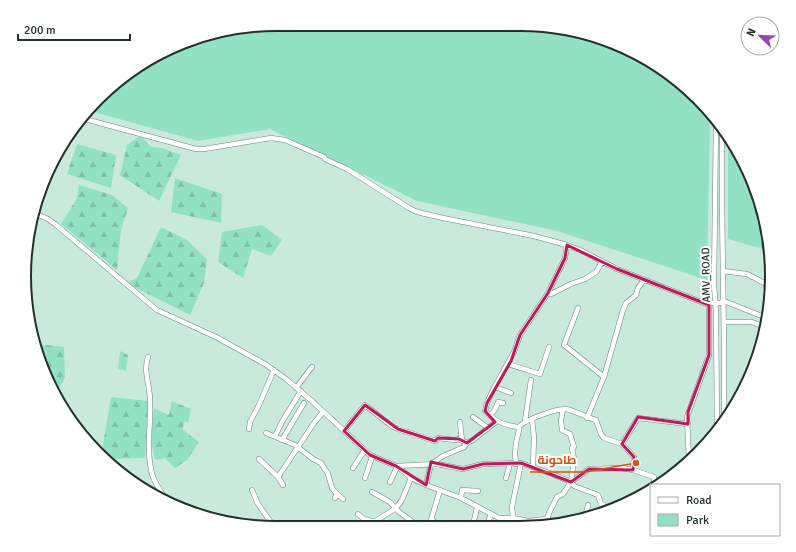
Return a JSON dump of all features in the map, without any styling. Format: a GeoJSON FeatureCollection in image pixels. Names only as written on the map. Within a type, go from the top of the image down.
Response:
{"type":"FeatureCollection","features":[{"type":"Feature","properties":{"kind":"street"},"geometry":{"type":"LineString","coordinates":[[88,120],[196,149],[271,138],[282,139],[324,157],[325,159],[347,169],[417,212],[534,236],[567,245],[644,280],[709,304],[724,301],[762,316]]}},
{"type":"Feature","properties":{"kind":"street","name":"AMV_ROAD"},"geometry":{"type":"LineString","coordinates":[[716,130],[714,280],[717,349],[717,421]]}},
{"type":"Feature","properties":{"kind":"street"},"geometry":{"type":"LineString","coordinates":[[722,137],[724,412]]}},
{"type":"Feature","properties":{"kind":"street"},"geometry":{"type":"LineString","coordinates":[[715,206],[722,206]]}},
{"type":"Feature","properties":{"kind":"street"},"geometry":{"type":"LineString","coordinates":[[39,215],[55,224],[157,310],[216,337],[274,370],[301,391],[372,457],[397,467],[412,478],[426,485],[461,498],[477,508],[499,518],[513,518],[523,521]]}},
{"type":"Feature","properties":{"kind":"street"},"geometry":{"type":"LineString","coordinates":[[715,217],[722,217]]}},
{"type":"Feature","properties":{"kind":"street"},"geometry":{"type":"LineString","coordinates":[[518,427],[497,421],[489,416],[485,411],[487,403],[514,352],[520,335],[548,293],[565,258],[567,245]]}},
{"type":"Feature","properties":{"kind":"street"},"geometry":{"type":"LineString","coordinates":[[548,293],[551,294],[585,279],[596,272],[602,262]]}},
{"type":"Feature","properties":{"kind":"street"},"geometry":{"type":"LineString","coordinates":[[723,271],[747,274],[765,283]]}},
{"type":"Feature","properties":{"kind":"street"},"geometry":{"type":"LineString","coordinates":[[714,280],[718,277],[723,280]]}},
{"type":"Feature","properties":{"kind":"street"},"geometry":{"type":"LineString","coordinates":[[587,418],[604,378],[623,310],[626,303],[636,295],[638,288],[644,280]]}},
{"type":"Feature","properties":{"kind":"street"},"geometry":{"type":"LineString","coordinates":[[689,453],[688,412],[709,355],[709,304]]}},
{"type":"Feature","properties":{"kind":"street"},"geometry":{"type":"LineString","coordinates":[[578,308],[564,345],[604,378]]}},
{"type":"Feature","properties":{"kind":"street"},"geometry":{"type":"LineString","coordinates":[[724,322],[752,322],[760,325]]}},
{"type":"Feature","properties":{"kind":"street"},"geometry":{"type":"LineString","coordinates":[[508,364],[540,374],[550,347]]}},
{"type":"Feature","properties":{"kind":"street"},"geometry":{"type":"LineString","coordinates":[[148,357],[146,373],[150,400],[150,456],[152,474],[156,485],[162,493]]}},
{"type":"Feature","properties":{"kind":"street"},"geometry":{"type":"LineString","coordinates":[[296,388],[312,367]]}},
{"type":"Feature","properties":{"kind":"street"},"geometry":{"type":"LineString","coordinates":[[249,429],[250,422],[274,370]]}},
{"type":"Feature","properties":{"kind":"street"},"geometry":{"type":"LineString","coordinates":[[525,421],[531,380]]}},
{"type":"Feature","properties":{"kind":"street"},"geometry":{"type":"LineString","coordinates":[[495,387],[511,393]]}},
{"type":"Feature","properties":{"kind":"street"},"geometry":{"type":"LineString","coordinates":[[275,436],[301,391]]}},
{"type":"Feature","properties":{"kind":"street"},"geometry":{"type":"LineString","coordinates":[[489,416],[492,414],[498,402],[503,403]]}},
{"type":"Feature","properties":{"kind":"street"},"geometry":{"type":"LineString","coordinates":[[282,440],[304,403]]}},
{"type":"Feature","properties":{"kind":"street"},"geometry":{"type":"LineString","coordinates":[[344,431],[365,405],[398,430],[435,441],[438,438],[454,440],[459,439],[464,442],[473,440],[497,421]]}},
{"type":"Feature","properties":{"kind":"street"},"geometry":{"type":"LineString","coordinates":[[563,409],[560,420],[562,430],[570,434],[574,444],[572,448],[574,459],[571,482]]}},
{"type":"Feature","properties":{"kind":"street"},"geometry":{"type":"LineString","coordinates":[[518,427],[525,421],[563,409],[596,420],[604,438],[622,444],[634,457],[633,470]]}},
{"type":"Feature","properties":{"kind":"street"},"geometry":{"type":"LineString","coordinates":[[278,478],[294,452],[323,412]]}},
{"type":"Feature","properties":{"kind":"street"},"geometry":{"type":"LineString","coordinates":[[473,417],[488,428]]}},
{"type":"Feature","properties":{"kind":"street"},"geometry":{"type":"LineString","coordinates":[[622,444],[638,418],[688,424]]}},
{"type":"Feature","properties":{"kind":"street"},"geometry":{"type":"LineString","coordinates":[[532,419],[534,437],[533,467]]}},
{"type":"Feature","properties":{"kind":"street"},"geometry":{"type":"LineString","coordinates":[[426,485],[431,464],[443,456],[464,447],[460,422]]}},
{"type":"Feature","properties":{"kind":"street"},"geometry":{"type":"LineString","coordinates":[[513,518],[512,507],[518,464],[515,453],[519,430],[518,427]]}},
{"type":"Feature","properties":{"kind":"street"},"geometry":{"type":"LineString","coordinates":[[266,433],[299,447],[313,459],[321,463],[328,474],[336,496],[343,499]]}},
{"type":"Feature","properties":{"kind":"street"},"geometry":{"type":"LineString","coordinates":[[353,468],[356,461],[364,451]]}},
{"type":"Feature","properties":{"kind":"street"},"geometry":{"type":"LineString","coordinates":[[365,478],[372,457]]}},
{"type":"Feature","properties":{"kind":"street"},"geometry":{"type":"LineString","coordinates":[[259,459],[283,485]]}},
{"type":"Feature","properties":{"kind":"street"},"geometry":{"type":"LineString","coordinates":[[397,467],[411,464],[437,464],[463,469],[483,464],[518,464],[533,467],[571,482],[574,486],[598,495],[601,504],[605,506]]}},
{"type":"Feature","properties":{"kind":"street"},"geometry":{"type":"LineString","coordinates":[[506,478],[510,464]]}},
{"type":"Feature","properties":{"kind":"street"},"geometry":{"type":"LineString","coordinates":[[390,482],[397,467]]}},
{"type":"Feature","properties":{"kind":"street"},"geometry":{"type":"LineString","coordinates":[[543,520],[547,519],[554,500],[563,494],[571,482],[589,469],[621,468],[633,470],[654,477],[654,481]]}},
{"type":"Feature","properties":{"kind":"street"},"geometry":{"type":"LineString","coordinates":[[376,521],[396,508],[402,500],[412,478]]}},
{"type":"Feature","properties":{"kind":"street"},"geometry":{"type":"LineString","coordinates":[[252,490],[258,504],[270,521]]}},
{"type":"Feature","properties":{"kind":"street"},"geometry":{"type":"LineString","coordinates":[[433,521],[431,520],[440,490]]}},
{"type":"Feature","properties":{"kind":"street"},"geometry":{"type":"LineString","coordinates":[[461,498],[462,490],[478,491]]}},
{"type":"Feature","properties":{"kind":"street"},"geometry":{"type":"LineString","coordinates":[[372,492],[390,502],[412,521]]}},
{"type":"Feature","properties":{"kind":"street"},"geometry":{"type":"LineString","coordinates":[[586,512],[588,505]]}},
{"type":"Feature","properties":{"kind":"street"},"geometry":{"type":"LineString","coordinates":[[473,521],[477,508]]}},
{"type":"Feature","properties":{"kind":"street"},"geometry":{"type":"LineString","coordinates":[[358,514],[364,519],[371,521]]}},
{"type":"Feature","properties":{"kind":"street"},"geometry":{"type":"LineString","coordinates":[[488,521],[491,514]]}},
{"type":"Feature","properties":{"kind":"highlighted area"},"geometry":{"type":"Polygon","coordinates":[[[567,245],[617,269],[709,305],[709,355],[688,412],[688,424],[638,417],[622,444],[634,457],[633,470],[589,469],[571,482],[521,463],[483,464],[463,469],[431,462],[426,485],[396,466],[370,455],[344,431],[365,405],[398,429],[435,441],[438,438],[459,439],[467,443],[495,422],[485,411],[487,403],[511,361],[520,335],[548,293],[565,258],[567,245]]]}},
{"type":"Feature","properties":{"kind":"green space"},"geometry":{"type":"Polygon","coordinates":[[[276,31],[520,31],[552,33],[583,39],[628,56],[656,72],[682,92],[710,122],[707,280],[557,231],[417,201],[270,129],[198,141],[94,112],[114,92],[140,72],[168,56],[213,39],[244,33],[276,31]]]}},
{"type":"Feature","properties":{"kind":"green space"},"geometry":{"type":"Polygon","coordinates":[[[141,135],[151,147],[162,148],[181,155],[159,201],[120,175],[127,145],[141,135]]]}},
{"type":"Feature","properties":{"kind":"green space"},"geometry":{"type":"Polygon","coordinates":[[[77,144],[116,155],[111,188],[67,174],[77,144]]]}},
{"type":"Feature","properties":{"kind":"green space"},"geometry":{"type":"Polygon","coordinates":[[[728,151],[731,152],[740,168],[752,197],[757,213],[763,249],[728,239],[728,151]]]}},
{"type":"Feature","properties":{"kind":"green space"},"geometry":{"type":"Polygon","coordinates":[[[175,178],[222,194],[221,223],[171,212],[175,178]]]}},
{"type":"Feature","properties":{"kind":"green space"},"geometry":{"type":"Polygon","coordinates":[[[79,185],[112,195],[128,208],[121,230],[117,270],[61,224],[77,198],[79,185]]]}},
{"type":"Feature","properties":{"kind":"green space"},"geometry":{"type":"Polygon","coordinates":[[[262,225],[282,240],[271,256],[252,249],[243,278],[218,262],[222,232],[262,225]]]}},
{"type":"Feature","properties":{"kind":"green space"},"geometry":{"type":"Polygon","coordinates":[[[161,227],[187,240],[207,259],[204,283],[190,315],[126,283],[137,278],[161,227]]]}},
{"type":"Feature","properties":{"kind":"green space"},"geometry":{"type":"Polygon","coordinates":[[[47,345],[64,347],[65,377],[59,389],[50,370],[41,346],[47,345]]]}},
{"type":"Feature","properties":{"kind":"green space"},"geometry":{"type":"Polygon","coordinates":[[[120,351],[128,355],[126,371],[118,369],[120,351]]]}},
{"type":"Feature","properties":{"kind":"green space"},"geometry":{"type":"Polygon","coordinates":[[[111,397],[148,401],[145,458],[113,459],[102,448],[111,397]]]}},
{"type":"Feature","properties":{"kind":"green space"},"geometry":{"type":"Polygon","coordinates":[[[172,401],[191,409],[188,423],[185,421],[182,429],[199,442],[187,460],[175,468],[165,458],[155,460],[151,441],[154,408],[169,415],[172,401]]]}},
{"type":"Feature","properties":{"kind":"place","name":"طاحونة"},"geometry":{"type":"Point","coordinates":[636,463]}}]}
